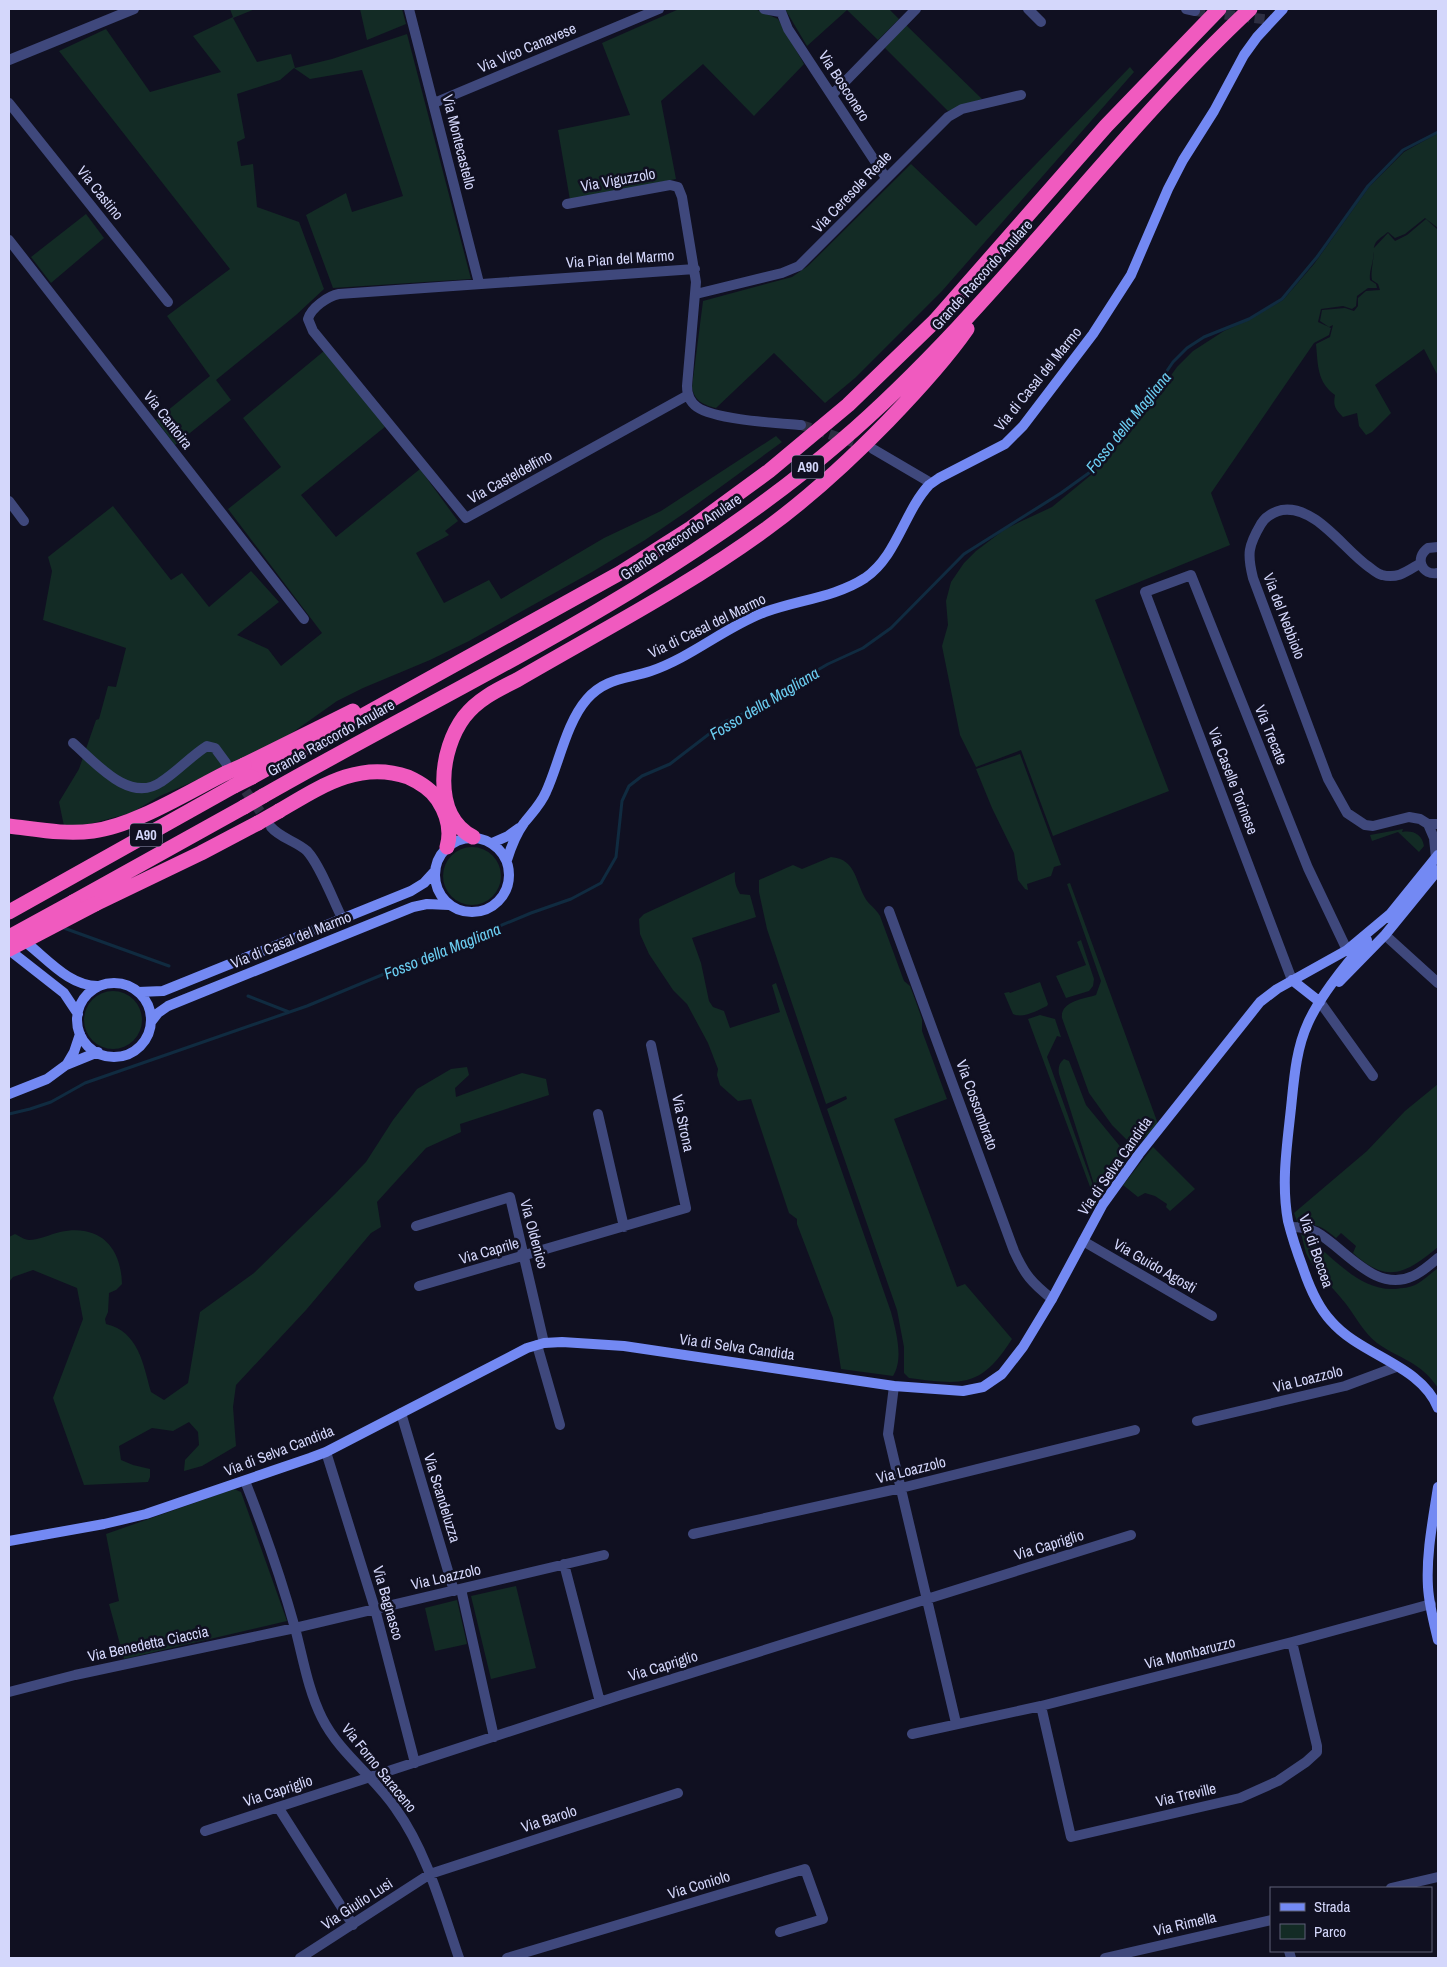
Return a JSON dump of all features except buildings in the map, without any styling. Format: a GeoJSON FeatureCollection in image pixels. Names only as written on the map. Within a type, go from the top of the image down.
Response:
{"type":"FeatureCollection","features":[{"type":"Feature","properties":{"kind":"highway","name":"Grande Raccordo Anulare"},"geometry":{"type":"LineString","coordinates":[[9,912],[59,884],[229,774],[248,771],[437,674],[585,593],[674,539],[756,481],[841,411],[935,321],[1106,126],[1219,9]]}},
{"type":"Feature","properties":{"kind":"highway","name":"Grande Raccordo Anulare"},"geometry":{"type":"LineString","coordinates":[[9,937],[618,600],[720,534],[753,510],[839,442],[914,374],[989,296],[1154,107],[1193,65],[1250,9]]}},
{"type":"Feature","properties":{"kind":"highway"},"geometry":{"type":"LineString","coordinates":[[473,838],[460,828],[452,817],[445,794],[444,774],[446,755],[451,739],[474,706],[500,688],[517,680],[684,582],[768,527],[828,479],[868,442],[956,345],[989,296]]}},
{"type":"Feature","properties":{"kind":"highway"},"geometry":{"type":"LineString","coordinates":[[11,951],[95,904],[194,856],[264,825],[279,810],[344,776],[370,772],[394,773],[416,780],[430,790],[438,799],[448,822],[447,847]]}},
{"type":"Feature","properties":{"kind":"highway"},"geometry":{"type":"LineString","coordinates":[[9,826],[70,832],[106,828],[135,818],[229,774]]}},
{"type":"Feature","properties":{"kind":"main road","name":"Via di Casal del Marmo"},"geometry":{"type":"LineString","coordinates":[[507,860],[511,845],[546,793],[577,714],[586,700],[600,687],[616,679],[651,671],[668,664],[729,628],[761,614],[831,593],[857,583],[880,564],[931,483],[996,450],[1010,440],[1023,426],[1094,334],[1131,275],[1168,189],[1183,160],[1214,111],[1248,48],[1283,9]]}},
{"type":"Feature","properties":{"kind":"main road","name":"Via di Casal del Marmo"},"geometry":{"type":"LineString","coordinates":[[492,843],[508,836],[524,824]]}},
{"type":"Feature","properties":{"kind":"main road"},"geometry":{"type":"LineString","coordinates":[[473,838],[492,843],[507,860],[509,884],[504,896],[495,905],[484,911],[472,913],[460,911],[449,905],[438,890],[435,871],[441,854],[447,847],[459,840],[473,838]]}},
{"type":"Feature","properties":{"kind":"main road","name":"Via di Boccea"},"geometry":{"type":"LineString","coordinates":[[1437,856],[1349,961],[1323,998],[1304,1032],[1296,1066],[1284,1174],[1290,1227],[1306,1278],[1326,1316],[1340,1331],[1352,1340],[1424,1386],[1438,1408]]}},
{"type":"Feature","properties":{"kind":"main road","name":"Via di Boccea"},"geometry":{"type":"LineString","coordinates":[[1323,998],[1385,935],[1438,870]]}},
{"type":"Feature","properties":{"kind":"main road","name":"Via di Casal del Marmo"},"geometry":{"type":"LineString","coordinates":[[138,992],[163,990],[417,888],[428,880],[435,871]]}},
{"type":"Feature","properties":{"kind":"main road","name":"Via di Casal del Marmo"},"geometry":{"type":"LineString","coordinates":[[151,1022],[158,1013],[168,1006],[413,907],[427,904],[449,905]]}},
{"type":"Feature","properties":{"kind":"main road","name":"Via di Selva Candida"},"geometry":{"type":"LineString","coordinates":[[9,1541],[104,1524],[146,1514],[326,1452],[540,1344],[562,1342],[624,1346],[894,1386],[972,1391],[989,1384],[1002,1374],[1010,1364],[1052,1299],[1103,1204],[1139,1154],[1260,1002],[1292,980],[1347,950],[1390,914]]}},
{"type":"Feature","properties":{"kind":"main road"},"geometry":{"type":"LineString","coordinates":[[28,944],[74,980],[86,986],[120,984],[138,992],[148,1006],[151,1022],[150,1030],[144,1042],[130,1054],[117,1057],[98,1052],[91,1048],[80,1034]]}},
{"type":"Feature","properties":{"kind":"main road"},"geometry":{"type":"LineString","coordinates":[[11,951],[64,993],[78,1014],[80,1034],[74,1052],[66,1065]]}},
{"type":"Feature","properties":{"kind":"main road"},"geometry":{"type":"LineString","coordinates":[[1292,980],[1323,998]]}},
{"type":"Feature","properties":{"kind":"main road"},"geometry":{"type":"LineString","coordinates":[[78,1014],[86,997],[100,986]]}},
{"type":"Feature","properties":{"kind":"main road"},"geometry":{"type":"LineString","coordinates":[[9,1094],[47,1079],[66,1065],[98,1052]]}},
{"type":"Feature","properties":{"kind":"main road"},"geometry":{"type":"LineString","coordinates":[[1438,1488],[1431,1532],[1428,1578],[1430,1604],[1438,1640]]}},
{"type":"Feature","properties":{"kind":"street"},"geometry":{"type":"LineString","coordinates":[[9,60],[134,9]]}},
{"type":"Feature","properties":{"kind":"street","name":"Via Montecastello"},"geometry":{"type":"LineString","coordinates":[[410,9],[479,283]]}},
{"type":"Feature","properties":{"kind":"street","name":"Via Vico Canavese"},"geometry":{"type":"LineString","coordinates":[[434,103],[659,9]]}},
{"type":"Feature","properties":{"kind":"street"},"geometry":{"type":"LineString","coordinates":[[764,9],[780,10]]}},
{"type":"Feature","properties":{"kind":"street"},"geometry":{"type":"LineString","coordinates":[[832,95],[916,9]]}},
{"type":"Feature","properties":{"kind":"street"},"geometry":{"type":"LineString","coordinates":[[1028,9],[1041,22]]}},
{"type":"Feature","properties":{"kind":"street","name":"Via Bosconero"},"geometry":{"type":"LineString","coordinates":[[780,10],[788,29],[886,178]]}},
{"type":"Feature","properties":{"kind":"street","name":"Via Ceresole Reale"},"geometry":{"type":"LineString","coordinates":[[696,294],[782,273],[799,266],[953,113],[1021,95]]}},
{"type":"Feature","properties":{"kind":"street","name":"Via Castino"},"geometry":{"type":"LineString","coordinates":[[9,103],[168,302]]}},
{"type":"Feature","properties":{"kind":"street","name":"Via Viguzzolo"},"geometry":{"type":"LineString","coordinates":[[567,204],[676,186],[680,188],[695,269]]}},
{"type":"Feature","properties":{"kind":"street","name":"Via Cantoira"},"geometry":{"type":"LineString","coordinates":[[9,240],[304,619]]}},
{"type":"Feature","properties":{"kind":"street","name":"Via Pian del Marmo"},"geometry":{"type":"LineString","coordinates":[[308,317],[325,300],[339,294],[695,269],[696,294],[687,378],[688,396]]}},
{"type":"Feature","properties":{"kind":"street","name":"Via Casteldelfino"},"geometry":{"type":"LineString","coordinates":[[308,317],[308,323],[313,331],[466,518],[688,396]]}},
{"type":"Feature","properties":{"kind":"street"},"geometry":{"type":"LineString","coordinates":[[688,396],[695,405],[706,411],[750,420],[801,425]]}},
{"type":"Feature","properties":{"kind":"street"},"geometry":{"type":"LineString","coordinates":[[873,449],[931,483]]}},
{"type":"Feature","properties":{"kind":"street"},"geometry":{"type":"LineString","coordinates":[[9,501],[24,521]]}},
{"type":"Feature","properties":{"kind":"street","name":"Via del Nebbiolo"},"geometry":{"type":"LineString","coordinates":[[1421,563],[1397,576],[1380,575],[1355,558],[1326,528],[1308,515],[1292,509],[1274,512],[1264,519],[1251,542],[1248,559],[1253,578],[1328,779],[1340,804],[1346,813],[1365,824],[1373,826],[1409,817],[1433,824],[1437,856]]}},
{"type":"Feature","properties":{"kind":"street"},"geometry":{"type":"LineString","coordinates":[[1438,547],[1432,546],[1424,551],[1421,563],[1426,571],[1438,573]]}},
{"type":"Feature","properties":{"kind":"street","name":"Via Trecate"},"geometry":{"type":"LineString","coordinates":[[1145,592],[1191,575],[1308,868],[1347,950]]}},
{"type":"Feature","properties":{"kind":"street","name":"Via Caselle Torinese"},"geometry":{"type":"LineString","coordinates":[[1145,592],[1292,980]]}},
{"type":"Feature","properties":{"kind":"street"},"geometry":{"type":"LineString","coordinates":[[73,742],[115,779],[137,788],[148,788],[161,782],[207,746],[215,748],[229,774]]}},
{"type":"Feature","properties":{"kind":"street"},"geometry":{"type":"LineString","coordinates":[[264,825],[308,853],[316,864],[342,918]]}},
{"type":"Feature","properties":{"kind":"street","name":"Via Cossombrato"},"geometry":{"type":"LineString","coordinates":[[889,911],[1016,1256],[1024,1272],[1032,1282],[1052,1299]]}},
{"type":"Feature","properties":{"kind":"street"},"geometry":{"type":"LineString","coordinates":[[1385,935],[1438,982]]}},
{"type":"Feature","properties":{"kind":"street"},"geometry":{"type":"LineString","coordinates":[[1323,998],[1373,1076]]}},
{"type":"Feature","properties":{"kind":"street","name":"Via Strona"},"geometry":{"type":"LineString","coordinates":[[651,1045],[686,1208]]}},
{"type":"Feature","properties":{"kind":"street"},"geometry":{"type":"LineString","coordinates":[[598,1114],[624,1228]]}},
{"type":"Feature","properties":{"kind":"street","name":"Via Oldenico"},"geometry":{"type":"LineString","coordinates":[[416,1226],[510,1196],[525,1256],[540,1344],[560,1425]]}},
{"type":"Feature","properties":{"kind":"street","name":"Via Caprile"},"geometry":{"type":"LineString","coordinates":[[419,1286],[624,1228],[686,1208]]}},
{"type":"Feature","properties":{"kind":"street"},"geometry":{"type":"LineString","coordinates":[[1290,1227],[1306,1228],[1316,1232],[1364,1268],[1388,1279],[1401,1280],[1413,1276],[1438,1258]]}},
{"type":"Feature","properties":{"kind":"street","name":"Via Guido Agosti"},"geometry":{"type":"LineString","coordinates":[[1083,1241],[1212,1316]]}},
{"type":"Feature","properties":{"kind":"street","name":"Via Loazzolo"},"geometry":{"type":"LineString","coordinates":[[1197,1421],[1345,1386],[1396,1367]]}},
{"type":"Feature","properties":{"kind":"street"},"geometry":{"type":"LineString","coordinates":[[894,1386],[888,1434],[956,1723]]}},
{"type":"Feature","properties":{"kind":"street","name":"Via Scandeluzza"},"geometry":{"type":"LineString","coordinates":[[401,1413],[457,1590],[494,1737]]}},
{"type":"Feature","properties":{"kind":"street","name":"Via Loazzolo"},"geometry":{"type":"LineString","coordinates":[[693,1534],[900,1488],[1135,1430]]}},
{"type":"Feature","properties":{"kind":"street","name":"Via Bagnasco"},"geometry":{"type":"LineString","coordinates":[[326,1452],[375,1609],[415,1763]]}},
{"type":"Feature","properties":{"kind":"street","name":"Via Forno Saraceno"},"geometry":{"type":"LineString","coordinates":[[245,1481],[295,1628],[308,1679],[321,1717],[336,1742],[396,1808],[416,1842],[430,1874],[459,1958]]}},
{"type":"Feature","properties":{"kind":"street","name":"Via Capriglio"},"geometry":{"type":"LineString","coordinates":[[206,1831],[600,1702],[1131,1535]]}},
{"type":"Feature","properties":{"kind":"street","name":"Via Loazzolo"},"geometry":{"type":"LineString","coordinates":[[295,1628],[604,1555]]}},
{"type":"Feature","properties":{"kind":"street"},"geometry":{"type":"LineString","coordinates":[[564,1564],[600,1702]]}},
{"type":"Feature","properties":{"kind":"street","name":"Via Mombaruzzo"},"geometry":{"type":"LineString","coordinates":[[912,1734],[1041,1706],[1292,1642],[1430,1604]]}},
{"type":"Feature","properties":{"kind":"street","name":"Via Benedetta Ciaccia"},"geometry":{"type":"LineString","coordinates":[[9,1692],[75,1675],[295,1628]]}},
{"type":"Feature","properties":{"kind":"street","name":"Via Treville"},"geometry":{"type":"LineString","coordinates":[[1041,1706],[1071,1837],[1240,1798],[1278,1781],[1317,1752],[1292,1642]]}},
{"type":"Feature","properties":{"kind":"street","name":"Via Barolo"},"geometry":{"type":"LineString","coordinates":[[430,1874],[678,1793]]}},
{"type":"Feature","properties":{"kind":"street"},"geometry":{"type":"LineString","coordinates":[[278,1807],[353,1925]]}},
{"type":"Feature","properties":{"kind":"street","name":"Via Coniolo"},"geometry":{"type":"LineString","coordinates":[[507,1958],[805,1868],[823,1919],[780,1932]]}},
{"type":"Feature","properties":{"kind":"street","name":"Via Giulio Lusi"},"geometry":{"type":"LineString","coordinates":[[300,1958],[430,1874]]}},
{"type":"Feature","properties":{"kind":"street"},"geometry":{"type":"LineString","coordinates":[[1395,1887],[1438,1877]]}},
{"type":"Feature","properties":{"kind":"street","name":"Via Rimella"},"geometry":{"type":"LineString","coordinates":[[1106,1958],[1270,1920]]}},
{"type":"Feature","properties":{"kind":"green space"},"geometry":{"type":"Polygon","coordinates":[[[230,9],[255,9],[233,18],[257,62],[291,54],[295,68],[332,59],[407,34],[471,279],[333,288],[306,215],[346,193],[352,212],[403,196],[362,70],[310,79],[294,68],[280,80],[237,94],[245,138],[237,142],[241,166],[253,164],[257,207],[299,222],[324,289],[296,315],[216,380],[231,400],[175,445],[156,420],[210,376],[167,316],[230,269],[59,51],[106,29],[150,92],[221,72],[193,36],[233,17],[230,9]]]}},
{"type":"Feature","properties":{"kind":"green space"},"geometry":{"type":"Polygon","coordinates":[[[360,9],[402,9],[406,24],[367,40],[360,9]]]}},
{"type":"Feature","properties":{"kind":"green space"},"geometry":{"type":"Polygon","coordinates":[[[679,9],[755,9],[778,19],[804,64],[754,116],[703,64],[661,101],[676,179],[570,200],[558,130],[630,115],[602,43],[679,9]]]}},
{"type":"Feature","properties":{"kind":"green space"},"geometry":{"type":"Polygon","coordinates":[[[785,9],[889,9],[899,19],[878,40],[847,10],[807,46],[785,9]]]}},
{"type":"Feature","properties":{"kind":"green space"},"geometry":{"type":"Polygon","coordinates":[[[906,25],[982,99],[948,111],[885,48],[906,25]]]}},
{"type":"Feature","properties":{"kind":"green space"},"geometry":{"type":"Polygon","coordinates":[[[1130,67],[1134,72],[942,291],[855,378],[825,403],[774,353],[716,408],[704,404],[697,399],[692,387],[703,301],[792,277],[808,266],[911,164],[976,226],[1130,67]]]}},
{"type":"Feature","properties":{"kind":"green space"},"geometry":{"type":"Polygon","coordinates":[[[1438,133],[1438,228],[1425,218],[1405,234],[1395,238],[1388,232],[1377,241],[1374,249],[1370,280],[1376,284],[1377,288],[1368,288],[1357,296],[1356,306],[1352,309],[1343,306],[1321,309],[1318,322],[1331,328],[1329,335],[1314,343],[1211,493],[1230,545],[1095,600],[1169,791],[1053,836],[1021,750],[976,767],[960,735],[942,646],[948,625],[946,601],[951,582],[964,563],[976,551],[1005,529],[1052,507],[1091,475],[1119,444],[1177,367],[1193,351],[1224,331],[1283,300],[1314,264],[1369,187],[1404,152],[1438,133]]]}},
{"type":"Feature","properties":{"kind":"green space"},"geometry":{"type":"Polygon","coordinates":[[[86,214],[104,238],[51,283],[31,257],[86,214]]]}},
{"type":"Feature","properties":{"kind":"green space"},"geometry":{"type":"Polygon","coordinates":[[[1426,219],[1438,230],[1438,376],[1424,349],[1375,385],[1391,413],[1372,432],[1366,435],[1359,426],[1357,413],[1343,417],[1338,412],[1334,402],[1335,395],[1329,390],[1322,379],[1318,366],[1316,344],[1330,337],[1333,325],[1329,327],[1320,321],[1322,310],[1345,308],[1354,311],[1358,306],[1358,298],[1366,291],[1380,290],[1378,284],[1372,280],[1373,249],[1388,233],[1395,241],[1407,235],[1426,219]]]}},
{"type":"Feature","properties":{"kind":"green space"},"geometry":{"type":"Polygon","coordinates":[[[324,351],[386,426],[301,495],[336,537],[420,469],[458,521],[445,531],[449,535],[416,553],[444,603],[489,580],[501,599],[604,538],[661,511],[776,436],[782,442],[645,540],[469,641],[337,701],[289,735],[220,770],[160,796],[131,813],[82,826],[64,826],[59,802],[79,769],[96,720],[99,719],[108,686],[116,687],[126,648],[43,620],[52,571],[48,557],[113,506],[171,580],[182,573],[209,607],[251,571],[279,602],[237,635],[268,649],[281,666],[322,633],[228,509],[281,467],[243,418],[324,351]]]}},
{"type":"Feature","properties":{"kind":"green space"},"geometry":{"type":"Polygon","coordinates":[[[1020,754],[1061,865],[1054,867],[1051,876],[1027,884],[1028,890],[1018,880],[1014,853],[976,769],[1020,754]]]}},
{"type":"Feature","properties":{"kind":"green space"},"geometry":{"type":"Polygon","coordinates":[[[1403,829],[1402,832],[1413,832],[1421,838],[1424,846],[1419,852],[1398,832],[1372,841],[1370,835],[1403,829]]]}},
{"type":"Feature","properties":{"kind":"green space"},"geometry":{"type":"Polygon","coordinates":[[[472,847],[488,852],[496,860],[501,876],[496,892],[488,900],[472,905],[456,900],[448,892],[443,876],[448,860],[456,852],[472,847]]]}},
{"type":"Feature","properties":{"kind":"green space"},"geometry":{"type":"Polygon","coordinates":[[[831,857],[846,862],[851,867],[867,901],[880,916],[904,981],[910,986],[916,1002],[922,1019],[922,1031],[947,1099],[894,1119],[957,1287],[965,1284],[1012,1339],[990,1367],[980,1375],[969,1380],[943,1382],[909,1378],[904,1373],[904,1347],[897,1310],[827,1109],[847,1099],[846,1096],[826,1104],[767,929],[759,892],[759,880],[793,865],[802,869],[831,857]]]}},
{"type":"Feature","properties":{"kind":"green space"},"geometry":{"type":"Polygon","coordinates":[[[735,872],[737,889],[740,894],[750,895],[756,917],[692,938],[701,963],[709,1001],[713,1007],[724,1011],[730,1028],[780,1012],[772,985],[776,983],[891,1312],[899,1353],[893,1376],[841,1369],[833,1318],[797,1224],[797,1219],[789,1213],[751,1099],[738,1101],[720,1085],[717,1075],[718,1069],[708,1043],[687,1004],[673,990],[649,954],[640,934],[639,919],[644,914],[735,872]]]}},
{"type":"Feature","properties":{"kind":"green space"},"geometry":{"type":"Polygon","coordinates":[[[1070,883],[1158,1124],[1135,1148],[1112,1125],[1089,1093],[1062,1018],[1062,1012],[1069,1004],[1096,995],[1101,981],[1067,884],[1070,883]]]}},
{"type":"Feature","properties":{"kind":"green space"},"geometry":{"type":"Polygon","coordinates":[[[1081,940],[1094,979],[1093,986],[1089,991],[1066,998],[1056,976],[1086,965],[1077,942],[1081,940]]]}},
{"type":"Feature","properties":{"kind":"green space"},"geometry":{"type":"Polygon","coordinates":[[[1040,982],[1048,1004],[1047,1006],[1026,1015],[1013,1014],[1004,993],[1010,993],[1040,982]]]}},
{"type":"Feature","properties":{"kind":"green space"},"geometry":{"type":"Polygon","coordinates":[[[107,991],[119,991],[134,999],[142,1014],[142,1026],[134,1041],[119,1049],[107,1049],[92,1041],[84,1026],[84,1014],[92,999],[107,991]]]}},
{"type":"Feature","properties":{"kind":"green space"},"geometry":{"type":"Polygon","coordinates":[[[1040,1015],[1055,1019],[1061,1037],[1057,1036],[1047,1057],[1095,1191],[1059,1074],[1059,1066],[1064,1059],[1069,1061],[1086,1105],[1128,1156],[1103,1191],[1098,1182],[1096,1183],[1100,1195],[1096,1203],[1028,1019],[1040,1015]]]}},
{"type":"Feature","properties":{"kind":"green space"},"geometry":{"type":"Polygon","coordinates":[[[467,1067],[469,1075],[455,1088],[456,1097],[522,1073],[546,1079],[549,1095],[460,1124],[461,1132],[426,1148],[377,1202],[381,1227],[371,1233],[306,1310],[236,1385],[233,1407],[236,1446],[202,1466],[184,1471],[185,1460],[199,1445],[198,1432],[189,1422],[173,1431],[152,1428],[119,1446],[121,1460],[150,1469],[148,1482],[84,1485],[53,1398],[83,1319],[77,1288],[33,1270],[13,1277],[9,1282],[9,1237],[15,1234],[33,1240],[74,1230],[86,1231],[105,1241],[117,1259],[121,1271],[122,1284],[116,1290],[109,1293],[106,1324],[126,1334],[133,1342],[142,1360],[151,1392],[164,1400],[188,1383],[200,1312],[254,1273],[335,1194],[366,1162],[393,1120],[417,1089],[451,1069],[467,1067]]]}},
{"type":"Feature","properties":{"kind":"green space"},"geometry":{"type":"Polygon","coordinates":[[[1438,1084],[1438,1247],[1406,1269],[1397,1272],[1387,1272],[1365,1263],[1353,1253],[1356,1246],[1341,1233],[1336,1238],[1319,1226],[1299,1227],[1294,1213],[1367,1151],[1405,1111],[1438,1084]]]}},
{"type":"Feature","properties":{"kind":"green space"},"geometry":{"type":"Polygon","coordinates":[[[1153,1147],[1195,1189],[1170,1211],[1166,1207],[1167,1204],[1155,1196],[1145,1193],[1138,1197],[1123,1185],[1153,1147]]]}},
{"type":"Feature","properties":{"kind":"green space"},"geometry":{"type":"Polygon","coordinates":[[[1301,1234],[1356,1277],[1368,1284],[1381,1288],[1395,1289],[1412,1286],[1438,1268],[1438,1388],[1417,1366],[1386,1349],[1368,1335],[1346,1304],[1310,1260],[1301,1234]]]}},
{"type":"Feature","properties":{"kind":"green space"},"geometry":{"type":"Polygon","coordinates":[[[234,1489],[241,1492],[287,1621],[124,1659],[109,1604],[119,1601],[106,1534],[234,1489]]]}},
{"type":"Feature","properties":{"kind":"green space"},"geometry":{"type":"Polygon","coordinates":[[[516,1586],[536,1668],[491,1679],[471,1596],[516,1586]]]}},
{"type":"Feature","properties":{"kind":"green space"},"geometry":{"type":"Polygon","coordinates":[[[457,1600],[467,1644],[435,1651],[425,1608],[457,1600]]]}},
{"type":"Feature","properties":{"kind":"waterway","name":"Fosso della Magliana"},"geometry":{"type":"LineString","coordinates":[[9,1114],[51,1102],[85,1083],[307,1006],[531,913],[571,899],[601,883],[616,857],[622,801],[629,786],[642,776],[670,764],[726,721],[767,703],[790,686],[828,664],[863,648],[891,628],[964,554],[1061,493],[1093,470],[1139,412],[1173,362],[1187,348],[1204,337],[1249,319],[1282,299],[1317,257],[1368,186],[1403,150],[1438,132]]}},
{"type":"Feature","properties":{"kind":"waterway"},"geometry":{"type":"LineString","coordinates":[[61,927],[169,966]]}},
{"type":"Feature","properties":{"kind":"waterway"},"geometry":{"type":"LineString","coordinates":[[248,996],[289,1012]]}},
{"type":"Feature","properties":{"kind":"tunnel"},"geometry":{"type":"LineString","coordinates":[[1195,11],[1271,20]]}},
{"type":"Feature","properties":{"kind":"tunnel"},"geometry":{"type":"LineString","coordinates":[[801,425],[868,447]]}},
{"type":"Feature","properties":{"kind":"tunnel"},"geometry":{"type":"LineString","coordinates":[[237,779],[269,824]]}}]}
